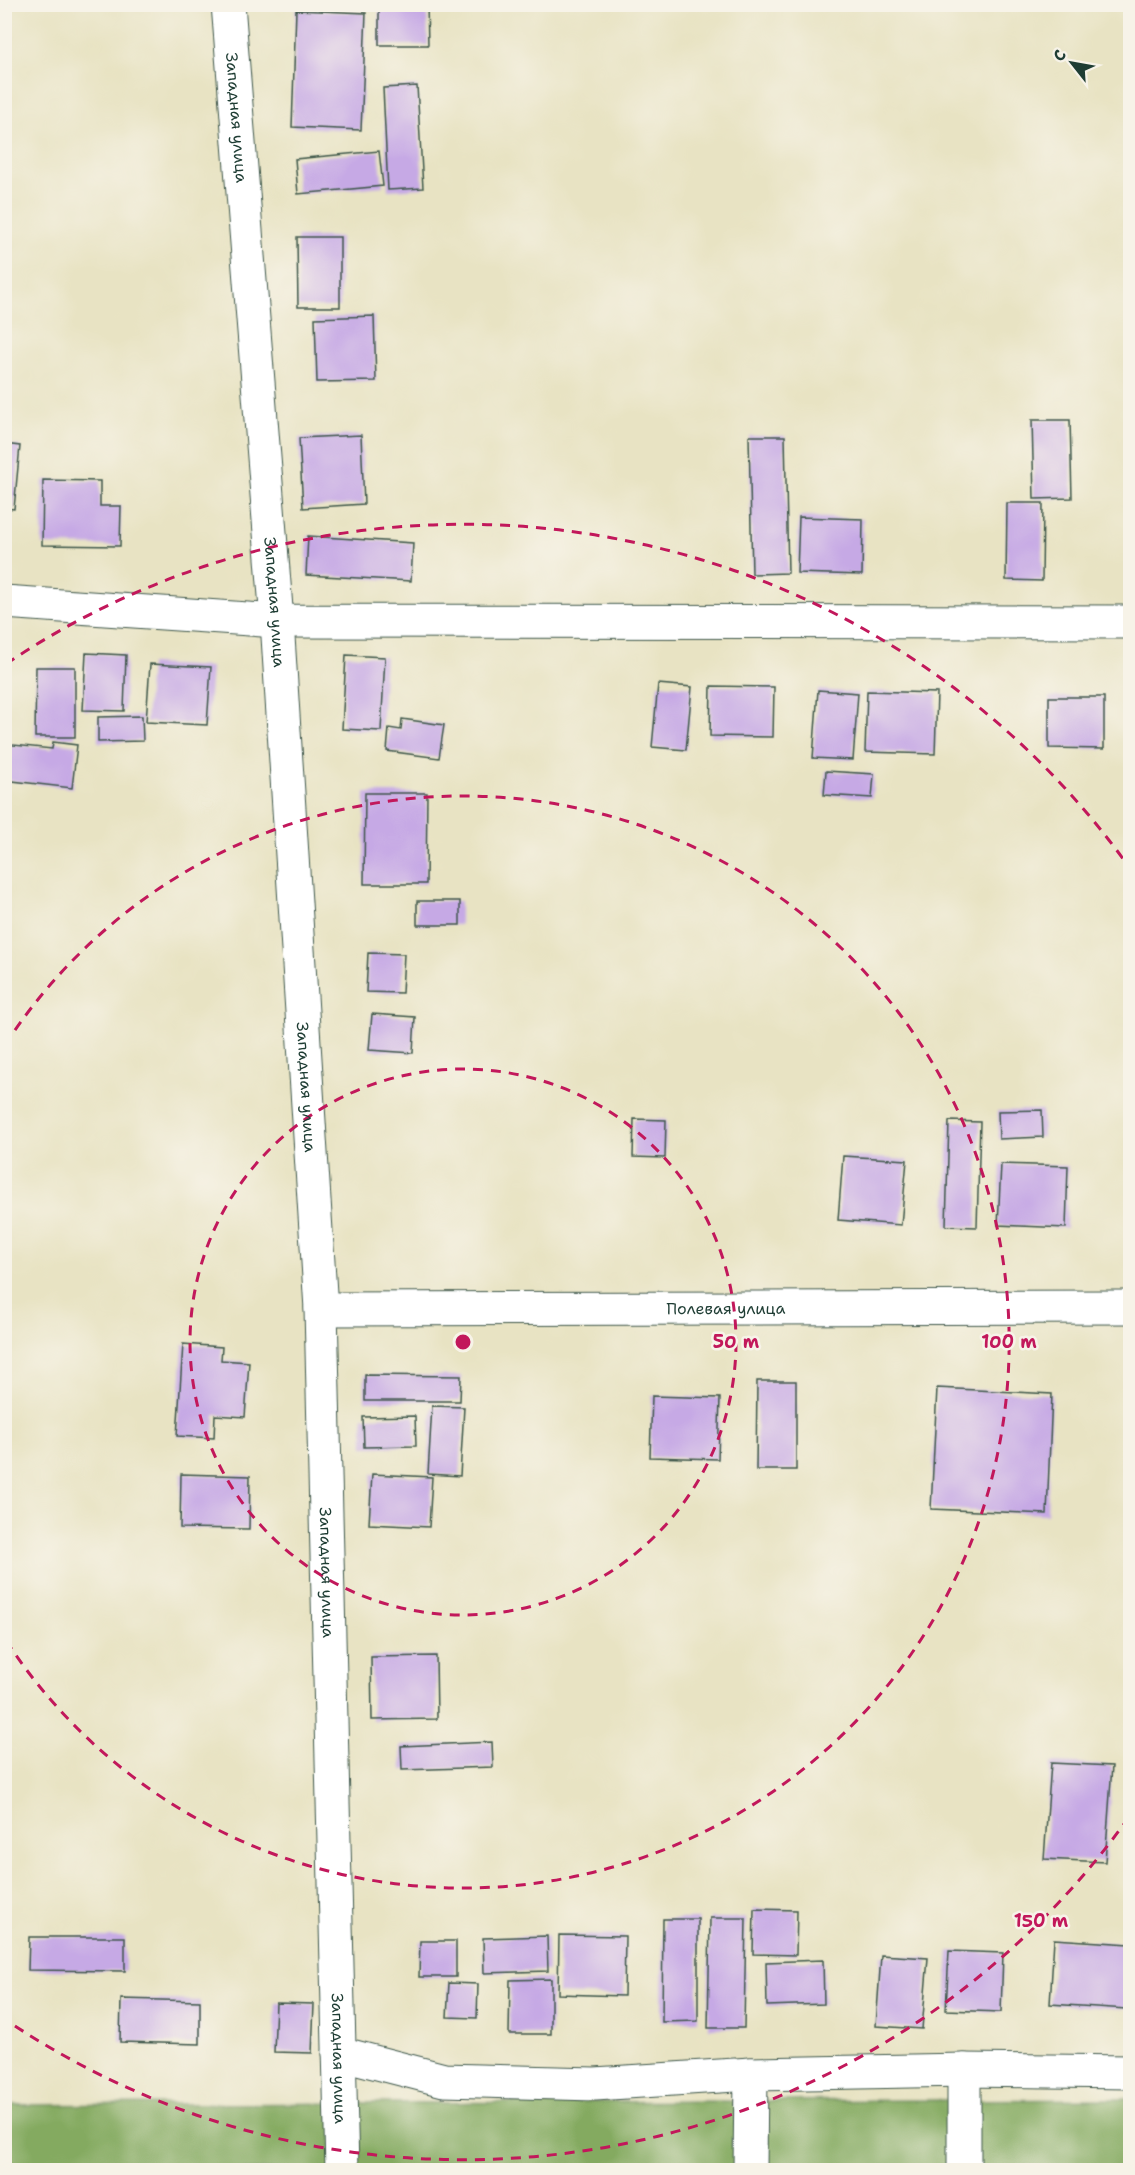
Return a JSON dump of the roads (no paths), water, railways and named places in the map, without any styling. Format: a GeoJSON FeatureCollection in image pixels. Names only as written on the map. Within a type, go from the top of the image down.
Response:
{"type":"FeatureCollection","features":[{"type":"Feature","properties":{"kind":"street","name":"Западная улица"},"geometry":{"type":"LineString","coordinates":[[228,4],[277,621],[321,1309],[342,2170]]}},
{"type":"Feature","properties":{"kind":"street"},"geometry":{"type":"LineString","coordinates":[[4,602],[277,621],[1131,622]]}},
{"type":"Feature","properties":{"kind":"street","name":"Полевая улица"},"geometry":{"type":"LineString","coordinates":[[321,1309],[1131,1307]]}},
{"type":"Feature","properties":{"kind":"street"},"geometry":{"type":"LineString","coordinates":[[339,2053],[444,2080],[595,2084],[751,2074],[964,2070],[1131,2072]]}},
{"type":"Feature","properties":{"kind":"street"},"geometry":{"type":"LineString","coordinates":[[964,2070],[964,2170]]}},
{"type":"Feature","properties":{"kind":"street"},"geometry":{"type":"LineString","coordinates":[[750,2170],[751,2074]]}}]}
